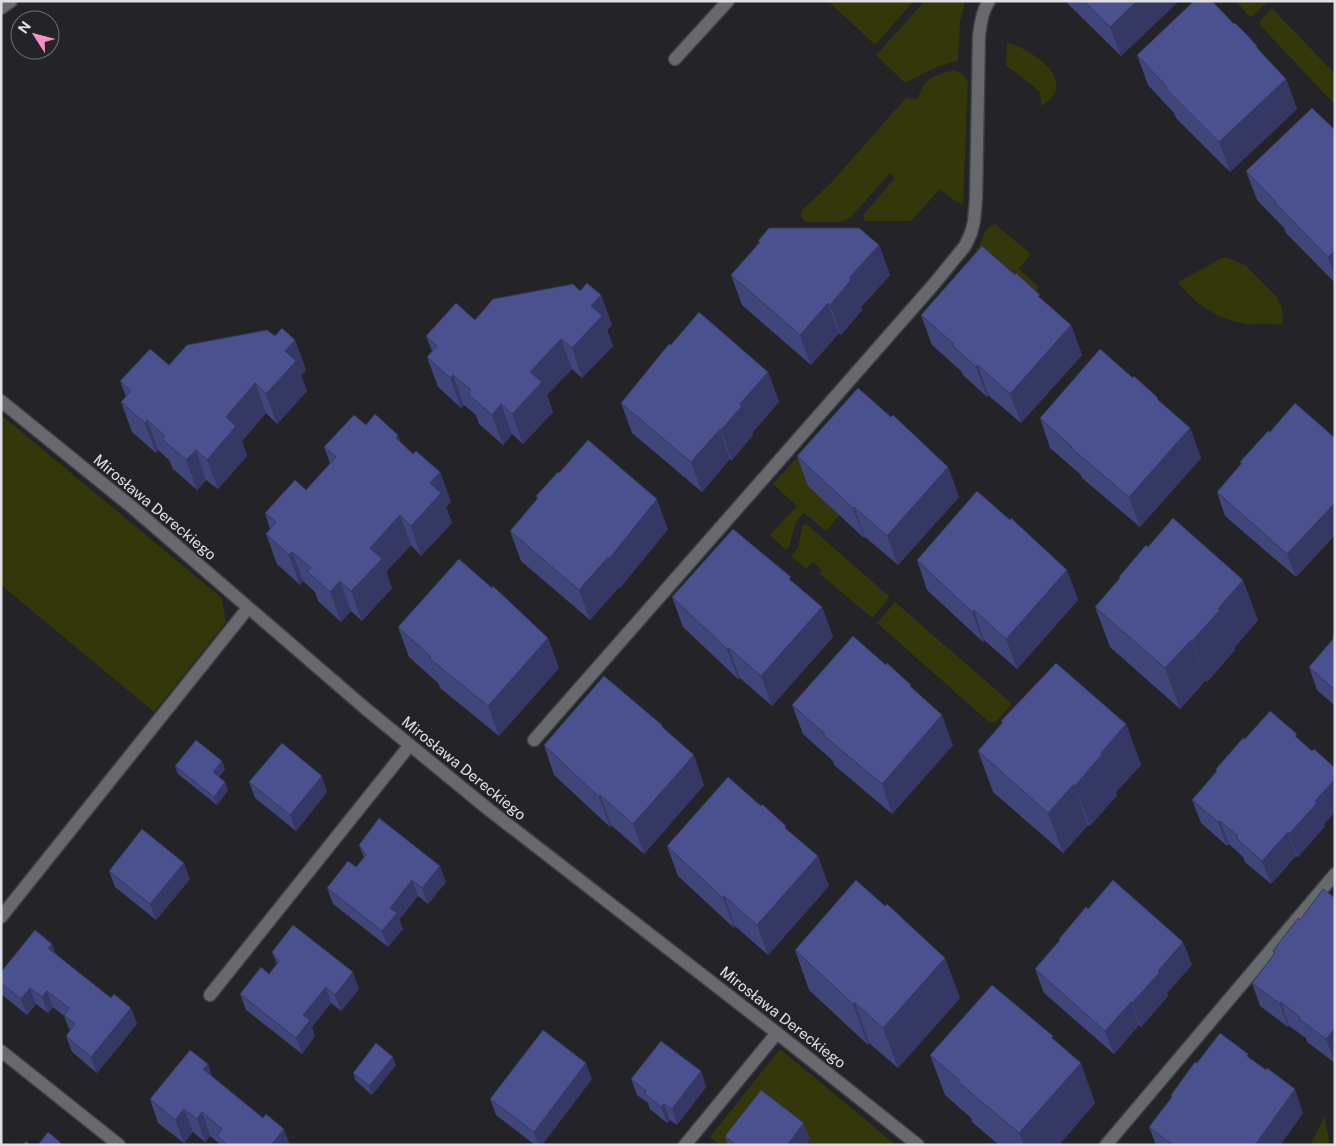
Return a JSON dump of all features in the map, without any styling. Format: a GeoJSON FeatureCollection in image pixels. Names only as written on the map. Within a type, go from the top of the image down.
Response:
{"type":"FeatureCollection","features":[{"type":"Feature","properties":{"kind":"street"},"geometry":{"type":"LineString","coordinates":[[1,8],[11,1]]}},
{"type":"Feature","properties":{"kind":"street"},"geometry":{"type":"LineString","coordinates":[[674,59],[728,1]]}},
{"type":"Feature","properties":{"kind":"street"},"geometry":{"type":"LineString","coordinates":[[534,740],[928,291],[965,246],[971,233],[976,199],[979,34],[981,20],[989,1]]}},
{"type":"Feature","properties":{"kind":"street","name":"Mirosława Dereckiego"},"geometry":{"type":"LineString","coordinates":[[1,401],[133,508],[248,608],[496,815],[918,1145]]}},
{"type":"Feature","properties":{"kind":"street"},"geometry":{"type":"LineString","coordinates":[[1,916],[248,608]]}},
{"type":"Feature","properties":{"kind":"street"},"geometry":{"type":"LineString","coordinates":[[210,995],[410,745]]}},
{"type":"Feature","properties":{"kind":"street"},"geometry":{"type":"LineString","coordinates":[[1106,1145],[1335,874]]}},
{"type":"Feature","properties":{"kind":"street"},"geometry":{"type":"LineString","coordinates":[[685,1145],[777,1033]]}},
{"type":"Feature","properties":{"kind":"street"},"geometry":{"type":"LineString","coordinates":[[1,1051],[119,1145]]}},
{"type":"Feature","properties":{"kind":"green space"},"geometry":{"type":"Polygon","coordinates":[[[828,1],[914,1],[875,45],[828,1]]]}},
{"type":"Feature","properties":{"kind":"green space"},"geometry":{"type":"Polygon","coordinates":[[[925,1],[965,1],[960,22],[958,61],[939,66],[904,82],[876,55],[925,1]]]}},
{"type":"Feature","properties":{"kind":"green space"},"geometry":{"type":"Polygon","coordinates":[[[1236,1],[1267,2],[1253,16],[1249,16],[1236,1]]]}},
{"type":"Feature","properties":{"kind":"green space"},"geometry":{"type":"Polygon","coordinates":[[[1272,8],[1335,74],[1335,105],[1260,25],[1260,21],[1272,8]]]}},
{"type":"Feature","properties":{"kind":"green space"},"geometry":{"type":"Polygon","coordinates":[[[1007,42],[1040,59],[1055,77],[1056,87],[1052,97],[1041,106],[1040,92],[1006,66],[1007,42]]]}},
{"type":"Feature","properties":{"kind":"green space"},"geometry":{"type":"Polygon","coordinates":[[[954,70],[963,74],[968,82],[963,204],[956,202],[940,189],[911,221],[864,221],[863,215],[895,178],[890,173],[851,217],[841,222],[806,222],[801,214],[803,209],[829,185],[906,98],[918,99],[923,86],[931,78],[954,70]]]}},
{"type":"Feature","properties":{"kind":"green space"},"geometry":{"type":"Polygon","coordinates":[[[995,224],[1031,254],[1019,269],[1039,287],[1025,305],[967,263],[978,248],[986,230],[995,224]]]}},
{"type":"Feature","properties":{"kind":"green space"},"geometry":{"type":"Polygon","coordinates":[[[1222,258],[1228,258],[1245,265],[1276,296],[1282,307],[1283,325],[1247,324],[1226,319],[1200,304],[1178,282],[1222,258]]]}},
{"type":"Feature","properties":{"kind":"green space"},"geometry":{"type":"Polygon","coordinates":[[[1,415],[222,598],[226,622],[154,712],[1,585],[1,415]]]}},
{"type":"Feature","properties":{"kind":"green space"},"geometry":{"type":"Polygon","coordinates":[[[801,453],[840,515],[826,531],[804,513],[795,523],[790,545],[786,550],[770,535],[797,506],[773,484],[801,453]]]}},
{"type":"Feature","properties":{"kind":"green space"},"geometry":{"type":"Polygon","coordinates":[[[805,523],[890,597],[872,618],[819,573],[822,570],[813,562],[806,569],[791,556],[798,548],[802,527],[805,523]]]}},
{"type":"Feature","properties":{"kind":"green space"},"geometry":{"type":"Polygon","coordinates":[[[895,602],[1010,702],[1011,705],[995,723],[989,722],[877,623],[895,602]]]}},
{"type":"Feature","properties":{"kind":"green space"},"geometry":{"type":"Polygon","coordinates":[[[780,1049],[896,1145],[720,1145],[710,1137],[780,1049]]]}},
{"type":"Feature","properties":{"kind":"green space"},"geometry":{"type":"Polygon","coordinates":[[[1326,1114],[1325,1122],[1329,1145],[1310,1145],[1326,1114]]]}},
{"type":"Feature","properties":{"kind":"building"},"geometry":{"type":"Polygon","coordinates":[[[1084,1],[1137,1],[1110,27],[1084,1]]]}},
{"type":"Feature","properties":{"kind":"building"},"geometry":{"type":"Polygon","coordinates":[[[1194,1],[1212,1],[1246,34],[1286,79],[1219,142],[1165,88],[1167,87],[1137,55],[1194,1]]]}},
{"type":"Feature","properties":{"kind":"building"},"geometry":{"type":"Polygon","coordinates":[[[1312,108],[1335,130],[1335,251],[1328,257],[1246,171],[1312,108]]]}},
{"type":"Feature","properties":{"kind":"building"},"geometry":{"type":"Polygon","coordinates":[[[769,228],[859,228],[879,245],[849,278],[851,280],[830,305],[828,303],[800,335],[731,275],[760,242],[758,241],[769,228]]]}},
{"type":"Feature","properties":{"kind":"building"},"geometry":{"type":"Polygon","coordinates":[[[982,246],[1015,275],[1016,273],[1040,295],[1038,296],[1071,325],[1010,394],[978,365],[976,367],[952,345],[954,344],[921,315],[982,246]]]}},
{"type":"Feature","properties":{"kind":"building"},"geometry":{"type":"Polygon","coordinates":[[[587,283],[601,295],[591,306],[602,316],[572,348],[561,339],[530,372],[542,382],[512,414],[501,404],[492,415],[468,394],[471,390],[453,375],[450,378],[427,357],[437,346],[426,336],[456,303],[475,320],[493,299],[573,284],[580,291],[587,283]]]}},
{"type":"Feature","properties":{"kind":"building"},"geometry":{"type":"Polygon","coordinates":[[[699,312],[768,372],[740,404],[742,406],[691,462],[621,403],[669,344],[671,345],[699,312]]]}},
{"type":"Feature","properties":{"kind":"building"},"geometry":{"type":"Polygon","coordinates":[[[282,328],[295,340],[285,351],[296,361],[266,394],[255,383],[226,417],[236,426],[207,460],[196,450],[186,460],[162,439],[165,436],[147,420],[145,423],[121,402],[131,391],[120,381],[150,349],[169,365],[187,345],[267,330],[275,336],[282,328]]]}},
{"type":"Feature","properties":{"kind":"building"},"geometry":{"type":"Polygon","coordinates":[[[1100,349],[1133,378],[1134,376],[1190,428],[1129,497],[1071,448],[1040,418],[1100,349]]]}},
{"type":"Feature","properties":{"kind":"building"},"geometry":{"type":"Polygon","coordinates":[[[858,388],[891,417],[893,415],[948,467],[887,536],[853,508],[797,456],[858,388]]]}},
{"type":"Feature","properties":{"kind":"building"},"geometry":{"type":"Polygon","coordinates":[[[1295,403],[1335,438],[1335,503],[1287,554],[1217,492],[1242,463],[1240,462],[1295,403]]]}},
{"type":"Feature","properties":{"kind":"building"},"geometry":{"type":"Polygon","coordinates":[[[375,414],[398,435],[396,438],[413,454],[416,451],[440,472],[430,483],[441,493],[411,526],[400,515],[370,548],[382,559],[351,591],[340,581],[330,592],[307,571],[311,568],[292,552],[289,555],[266,534],[276,522],[265,513],[295,480],[306,490],[336,457],[324,447],[354,415],[366,425],[375,414]]]}},
{"type":"Feature","properties":{"kind":"building"},"geometry":{"type":"Polygon","coordinates":[[[588,440],[657,499],[609,559],[608,557],[579,590],[510,531],[538,498],[536,496],[588,440]]]}},
{"type":"Feature","properties":{"kind":"building"},"geometry":{"type":"Polygon","coordinates":[[[977,491],[1010,520],[1011,518],[1067,570],[1006,639],[974,610],[972,612],[917,560],[977,491]]]}},
{"type":"Feature","properties":{"kind":"building"},"geometry":{"type":"Polygon","coordinates":[[[1173,518],[1243,580],[1218,609],[1220,610],[1165,668],[1095,607],[1146,545],[1148,547],[1173,518]]]}},
{"type":"Feature","properties":{"kind":"building"},"geometry":{"type":"Polygon","coordinates":[[[733,529],[791,577],[789,579],[822,607],[761,676],[729,648],[727,649],[672,597],[733,529]]]}},
{"type":"Feature","properties":{"kind":"building"},"geometry":{"type":"Polygon","coordinates":[[[459,559],[492,588],[493,586],[548,638],[488,706],[429,658],[431,657],[398,627],[459,559]]]}},
{"type":"Feature","properties":{"kind":"building"},"geometry":{"type":"Polygon","coordinates":[[[1335,634],[1335,690],[1309,667],[1334,638],[1332,637],[1335,634]]]}},
{"type":"Feature","properties":{"kind":"building"},"geometry":{"type":"Polygon","coordinates":[[[853,636],[886,665],[887,663],[942,715],[882,784],[823,735],[825,734],[792,705],[853,636]]]}},
{"type":"Feature","properties":{"kind":"building"},"geometry":{"type":"Polygon","coordinates":[[[1056,663],[1126,724],[1075,786],[1074,784],[1048,813],[978,751],[1003,722],[1001,721],[1056,663]]]}},
{"type":"Feature","properties":{"kind":"building"},"geometry":{"type":"Polygon","coordinates":[[[604,676],[694,755],[633,824],[600,795],[599,797],[544,745],[604,676]]]}},
{"type":"Feature","properties":{"kind":"building"},"geometry":{"type":"Polygon","coordinates":[[[1270,711],[1297,734],[1295,736],[1312,751],[1314,749],[1335,768],[1335,779],[1315,801],[1317,803],[1262,861],[1236,838],[1238,836],[1192,800],[1243,738],[1245,739],[1270,711]]]}},
{"type":"Feature","properties":{"kind":"building"},"geometry":{"type":"Polygon","coordinates":[[[196,740],[222,761],[213,772],[225,782],[214,797],[175,766],[196,740]]]}},
{"type":"Feature","properties":{"kind":"building"},"geometry":{"type":"Polygon","coordinates":[[[282,743],[322,776],[290,815],[249,782],[282,743]]]}},
{"type":"Feature","properties":{"kind":"building"},"geometry":{"type":"Polygon","coordinates":[[[728,777],[761,806],[762,804],[786,826],[785,828],[818,856],[757,925],[724,896],[723,898],[667,846],[728,777]]]}},
{"type":"Feature","properties":{"kind":"building"},"geometry":{"type":"Polygon","coordinates":[[[379,818],[440,866],[422,888],[412,880],[390,908],[397,913],[382,931],[327,888],[348,861],[356,867],[366,855],[359,845],[379,818]]]}},
{"type":"Feature","properties":{"kind":"building"},"geometry":{"type":"Polygon","coordinates":[[[142,829],[184,863],[150,904],[109,871],[142,829]]]}},
{"type":"Feature","properties":{"kind":"building"},"geometry":{"type":"Polygon","coordinates":[[[856,880],[885,906],[887,904],[945,958],[883,1028],[855,1003],[853,1004],[795,950],[856,880]]]}},
{"type":"Feature","properties":{"kind":"building"},"geometry":{"type":"Polygon","coordinates":[[[1113,880],[1183,942],[1158,971],[1160,972],[1105,1031],[1035,969],[1086,907],[1088,909],[1113,880]]]}},
{"type":"Feature","properties":{"kind":"building"},"geometry":{"type":"Polygon","coordinates":[[[1323,889],[1335,898],[1335,1028],[1326,1039],[1299,1019],[1300,1017],[1281,1002],[1280,1004],[1252,983],[1275,953],[1273,951],[1298,918],[1300,920],[1323,889]]]}},
{"type":"Feature","properties":{"kind":"building"},"geometry":{"type":"Polygon","coordinates":[[[293,925],[353,972],[335,995],[326,987],[303,1015],[310,1020],[296,1038],[240,994],[261,967],[269,974],[279,961],[272,952],[293,925]]]}},
{"type":"Feature","properties":{"kind":"building"},"geometry":{"type":"Polygon","coordinates":[[[35,930],[52,944],[48,948],[111,998],[114,994],[131,1008],[91,1057],[66,1036],[75,1024],[64,1015],[69,1008],[47,991],[42,997],[30,988],[21,999],[1,983],[1,972],[35,930]]]}},
{"type":"Feature","properties":{"kind":"building"},"geometry":{"type":"Polygon","coordinates":[[[992,985],[1053,1036],[1052,1038],[1081,1063],[1019,1133],[958,1082],[959,1080],[930,1055],[992,985]]]}},
{"type":"Feature","properties":{"kind":"building"},"geometry":{"type":"Polygon","coordinates":[[[543,1030],[586,1063],[534,1132],[490,1099],[543,1030]]]}},
{"type":"Feature","properties":{"kind":"building"},"geometry":{"type":"Polygon","coordinates":[[[1220,1033],[1248,1054],[1247,1056],[1295,1089],[1255,1145],[1173,1145],[1149,1127],[1195,1062],[1197,1063],[1220,1033]]]}},
{"type":"Feature","properties":{"kind":"building"},"geometry":{"type":"Polygon","coordinates":[[[661,1041],[701,1071],[672,1109],[664,1104],[661,1107],[631,1079],[661,1041]]]}},
{"type":"Feature","properties":{"kind":"building"},"geometry":{"type":"Polygon","coordinates":[[[376,1043],[393,1057],[369,1086],[353,1073],[376,1043]]]}},
{"type":"Feature","properties":{"kind":"building"},"geometry":{"type":"Polygon","coordinates":[[[190,1050],[208,1064],[203,1069],[263,1118],[266,1114],[284,1129],[271,1145],[228,1145],[217,1136],[222,1129],[202,1112],[197,1119],[184,1109],[175,1120],[150,1099],[190,1050]]]}},
{"type":"Feature","properties":{"kind":"building"},"geometry":{"type":"Polygon","coordinates":[[[761,1090],[804,1123],[787,1145],[736,1145],[725,1136],[761,1090]]]}},
{"type":"Feature","properties":{"kind":"building"},"geometry":{"type":"Polygon","coordinates":[[[48,1132],[61,1143],[59,1145],[38,1145],[48,1132]]]}}]}
